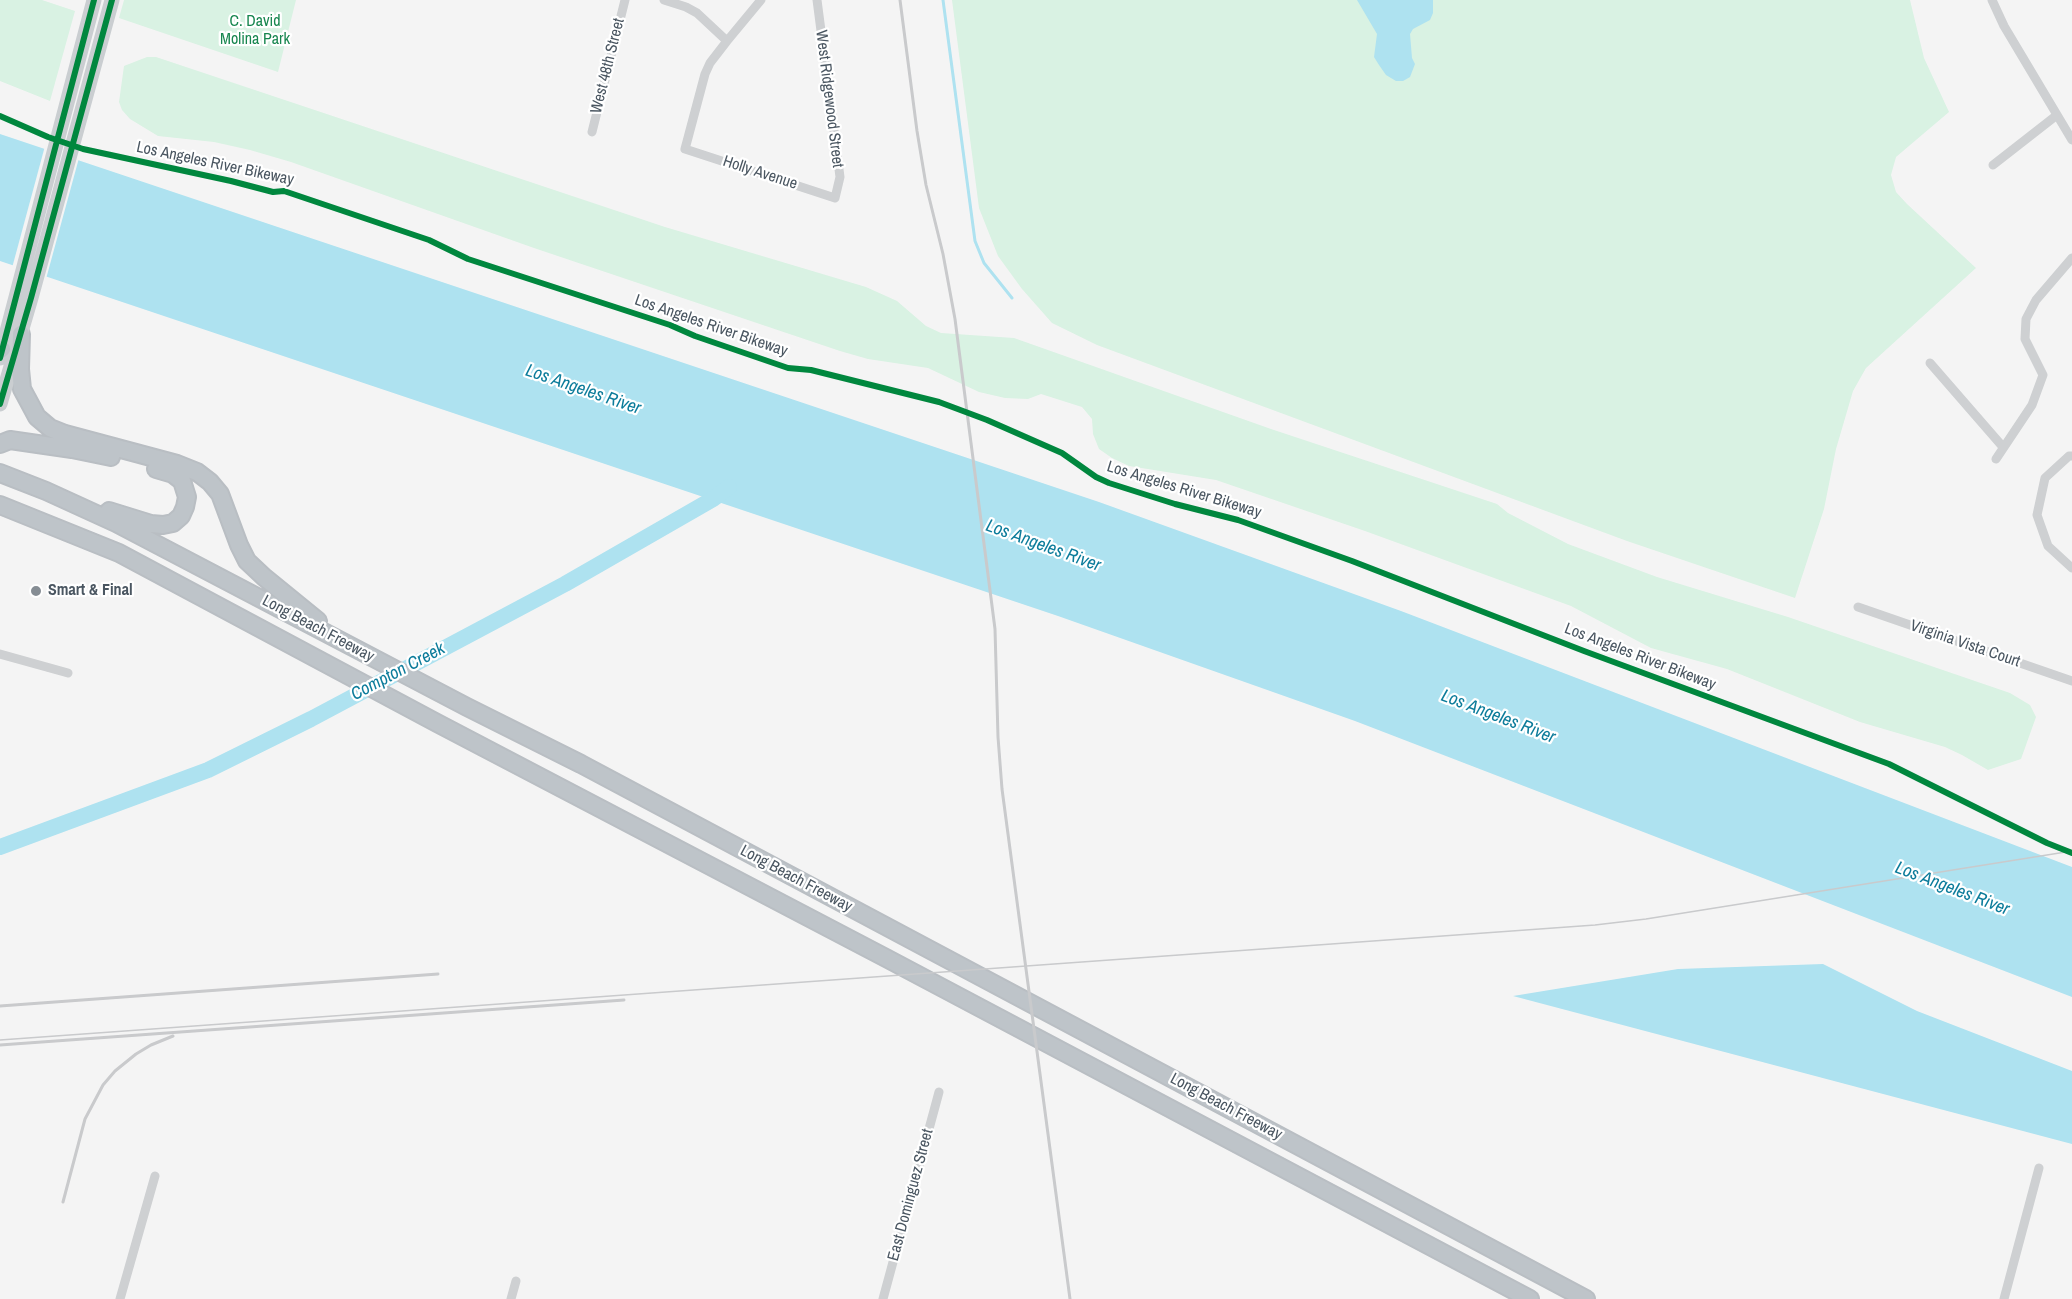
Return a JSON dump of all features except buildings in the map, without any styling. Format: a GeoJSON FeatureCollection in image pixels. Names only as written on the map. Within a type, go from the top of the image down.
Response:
{"type":"FeatureCollection","features":[{"type":"Feature","properties":{"kind":"highway"},"geometry":{"type":"LineString","coordinates":[[21,334],[22,389],[37,417],[50,428],[65,434],[177,464],[197,472],[220,494],[247,561],[341,641]]}},
{"type":"Feature","properties":{"kind":"highway"},"geometry":{"type":"LineString","coordinates":[[0,444],[10,440],[72,449],[151,467],[173,474],[182,481],[187,497],[181,516],[172,523],[163,525],[151,524],[46,491]]}},
{"type":"Feature","properties":{"kind":"highway","name":"Long Beach Freeway"},"geometry":{"type":"LineString","coordinates":[[0,473],[116,523],[467,707],[581,764],[1586,1299]]}},
{"type":"Feature","properties":{"kind":"highway","name":"Long Beach Freeway"},"geometry":{"type":"LineString","coordinates":[[0,506],[119,553],[436,723],[897,963],[1530,1299]]}},
{"type":"Feature","properties":{"kind":"main road"},"geometry":{"type":"LineString","coordinates":[[0,404],[21,334],[24,296],[61,130],[94,0]]}},
{"type":"Feature","properties":{"kind":"main road"},"geometry":{"type":"LineString","coordinates":[[1,352],[24,296],[77,134],[112,0]]}},
{"type":"Feature","properties":{"kind":"street","name":"West 48th Street"},"geometry":{"type":"LineString","coordinates":[[592,132],[625,0]]}},
{"type":"Feature","properties":{"kind":"street"},"geometry":{"type":"LineString","coordinates":[[664,0],[686,7],[697,14],[727,41],[761,0]]}},
{"type":"Feature","properties":{"kind":"street","name":"West Ridgewood Street"},"geometry":{"type":"LineString","coordinates":[[817,0],[840,177],[835,198]]}},
{"type":"Feature","properties":{"kind":"street"},"geometry":{"type":"LineString","coordinates":[[1992,0],[2004,26],[2072,140]]}},
{"type":"Feature","properties":{"kind":"street","name":"Holly Avenue"},"geometry":{"type":"LineString","coordinates":[[727,41],[710,63],[705,74],[685,149],[835,198]]}},
{"type":"Feature","properties":{"kind":"street"},"geometry":{"type":"LineString","coordinates":[[1993,165],[2057,115]]}},
{"type":"Feature","properties":{"kind":"street"},"geometry":{"type":"LineString","coordinates":[[1996,459],[2032,405],[2043,375],[2025,339],[2026,320],[2036,300],[2072,258]]}},
{"type":"Feature","properties":{"kind":"street"},"geometry":{"type":"LineString","coordinates":[[1930,363],[2003,447]]}},
{"type":"Feature","properties":{"kind":"street"},"geometry":{"type":"LineString","coordinates":[[2072,456],[2069,456],[2045,478],[2037,515],[2048,546],[2072,568]]}},
{"type":"Feature","properties":{"kind":"street","name":"Virginia Vista Court"},"geometry":{"type":"LineString","coordinates":[[1858,608],[2072,681]]}},
{"type":"Feature","properties":{"kind":"street"},"geometry":{"type":"LineString","coordinates":[[0,654],[68,673]]}},
{"type":"Feature","properties":{"kind":"street","name":"East Dominguez Street"},"geometry":{"type":"LineString","coordinates":[[883,1299],[939,1092]]}},
{"type":"Feature","properties":{"kind":"street"},"geometry":{"type":"LineString","coordinates":[[2004,1299],[2038,1168]]}},
{"type":"Feature","properties":{"kind":"street"},"geometry":{"type":"LineString","coordinates":[[120,1299],[155,1176]]}},
{"type":"Feature","properties":{"kind":"street"},"geometry":{"type":"LineString","coordinates":[[511,1299],[516,1281]]}},
{"type":"Feature","properties":{"kind":"green space"},"geometry":{"type":"Polygon","coordinates":[[[0,0],[42,0],[75,11],[50,101],[0,81],[0,0]]]}},
{"type":"Feature","properties":{"kind":"green space","name":"C. David Molina Park"},"geometry":{"type":"Polygon","coordinates":[[[124,0],[296,0],[278,72],[119,18],[124,0]]]}},
{"type":"Feature","properties":{"kind":"green space"},"geometry":{"type":"Polygon","coordinates":[[[952,0],[1910,0],[1924,58],[1949,112],[1896,157],[1891,175],[1896,192],[1976,268],[1866,368],[1853,391],[1836,449],[1824,509],[1795,598],[1627,541],[1097,345],[1052,323],[1022,289],[998,256],[979,208],[952,0]]]}},
{"type":"Feature","properties":{"kind":"green space"},"geometry":{"type":"Polygon","coordinates":[[[147,57],[156,57],[665,227],[866,287],[897,301],[926,326],[941,333],[1014,338],[1271,429],[1497,504],[1508,513],[1568,544],[1657,577],[1788,617],[2010,693],[2030,705],[2036,717],[2021,759],[1988,770],[1945,747],[1860,722],[1727,669],[1651,648],[1571,606],[1365,531],[1216,480],[1129,466],[1099,449],[1093,434],[1092,419],[1082,407],[1041,394],[1028,399],[1005,398],[979,392],[928,368],[868,359],[840,351],[534,248],[291,162],[214,142],[158,136],[130,119],[122,110],[119,102],[124,66],[147,57]]]}},
{"type":"Feature","properties":{"kind":"water"},"geometry":{"type":"Polygon","coordinates":[[[1357,0],[1433,0],[1433,13],[1430,20],[1413,29],[1410,34],[1412,58],[1415,64],[1410,77],[1403,81],[1396,81],[1386,75],[1379,65],[1374,57],[1377,34],[1357,0]]]}},
{"type":"Feature","properties":{"kind":"water","name":"Los Angeles River"},"geometry":{"type":"Polygon","coordinates":[[[0,134],[1099,502],[1401,611],[2072,867],[2072,997],[1355,721],[1058,616],[0,261],[0,134]]]}},
{"type":"Feature","properties":{"kind":"water"},"geometry":{"type":"Polygon","coordinates":[[[1823,964],[1917,1011],[2072,1071],[2072,1144],[1513,996],[1678,969],[1823,964]]]}},
{"type":"Feature","properties":{"kind":"pier"},"geometry":{"type":"Polygon","coordinates":[[[45,146],[79,158],[46,279],[12,268],[45,146]]]}},
{"type":"Feature","properties":{"kind":"waterway"},"geometry":{"type":"LineString","coordinates":[[943,0],[975,241],[984,263],[1012,298]]}},
{"type":"Feature","properties":{"kind":"waterway","name":"Compton Creek"},"geometry":{"type":"LineString","coordinates":[[0,847],[208,770],[311,719],[565,584],[713,499],[729,487]]}},
{"type":"Feature","properties":{"kind":"tram line"},"geometry":{"type":"LineString","coordinates":[[0,1040],[1595,925],[1646,919],[2072,851]]}},
{"type":"Feature","properties":{"kind":"railway"},"geometry":{"type":"LineString","coordinates":[[900,0],[926,185],[943,254],[955,319],[995,629],[1002,789],[1070,1299]]}},
{"type":"Feature","properties":{"kind":"railway"},"geometry":{"type":"LineString","coordinates":[[0,1006],[438,974]]}},
{"type":"Feature","properties":{"kind":"railway"},"geometry":{"type":"LineString","coordinates":[[0,1045],[624,1000]]}},
{"type":"Feature","properties":{"kind":"railway"},"geometry":{"type":"LineString","coordinates":[[63,1202],[85,1119],[103,1085],[115,1071],[136,1054],[173,1036]]}},
{"type":"Feature","properties":{"kind":"cycle path"},"geometry":{"type":"LineString","coordinates":[[0,358],[94,0]]}},
{"type":"Feature","properties":{"kind":"cycle path"},"geometry":{"type":"LineString","coordinates":[[0,404],[112,0]]}},
{"type":"Feature","properties":{"kind":"cycle path","name":"Los Angeles River Bikeway"},"geometry":{"type":"LineString","coordinates":[[0,116],[83,149],[273,192],[284,191],[429,240],[468,259],[670,325],[788,368],[811,370],[939,402],[1062,453],[1096,477],[1109,483],[1175,504],[1238,520],[1352,561],[1584,651],[1889,764],[2047,843],[2072,853]]}},
{"type":"Feature","properties":{"kind":"place","name":"Smart & Final"},"geometry":{"type":"Point","coordinates":[36,591]}}]}
